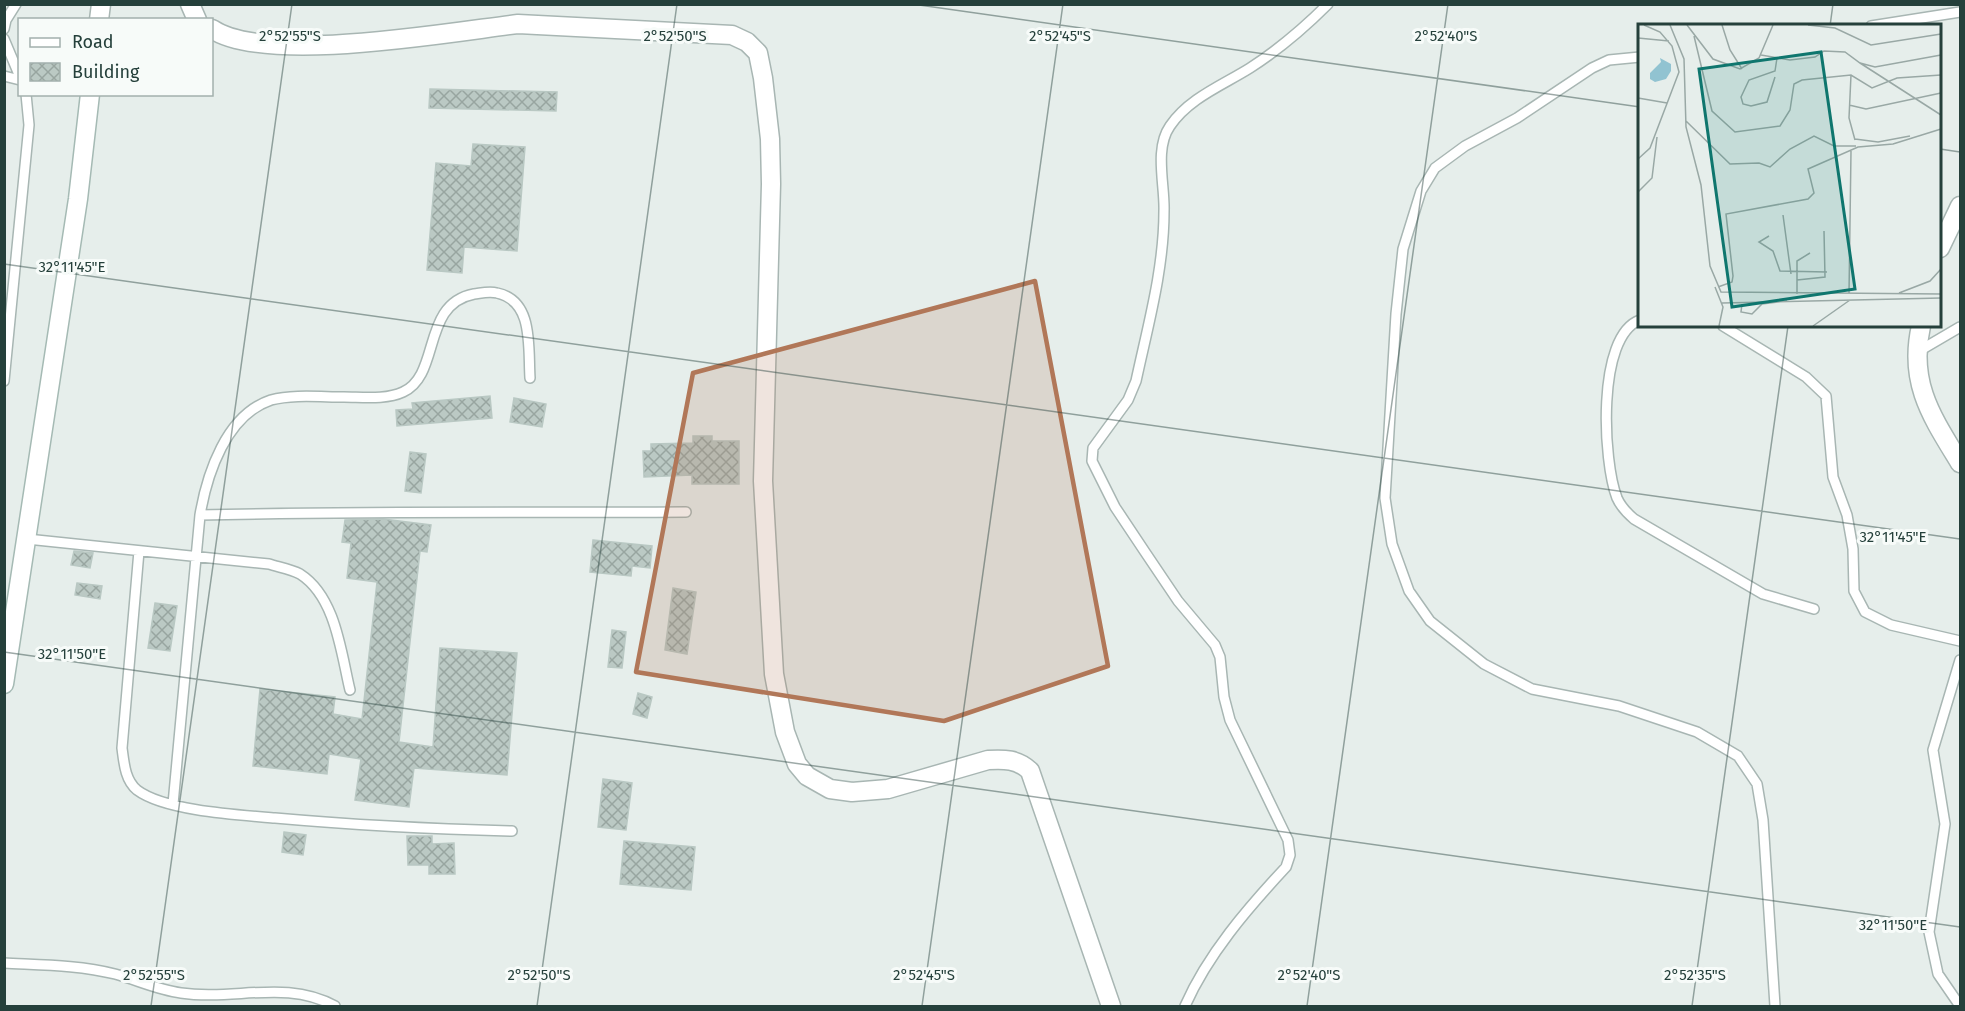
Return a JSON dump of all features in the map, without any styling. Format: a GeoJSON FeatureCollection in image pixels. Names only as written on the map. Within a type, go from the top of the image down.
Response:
{"type":"FeatureCollection","features":[{"type":"Feature","properties":{"kind":"street"},"geometry":{"type":"LineString","coordinates":[[190,4],[196,18]]}},
{"type":"Feature","properties":{"kind":"street"},"geometry":{"type":"LineString","coordinates":[[213,29],[244,40],[276,44],[326,45],[518,24],[546,25],[639,32],[732,34],[747,42],[758,53],[770,139],[771,184],[763,481],[774,674],[785,732],[797,764],[807,776],[830,789],[852,792],[888,789],[988,760],[1002,759],[1024,765],[1030,771],[1111,1006]]}},
{"type":"Feature","properties":{"kind":"street"},"geometry":{"type":"LineString","coordinates":[[4,684],[76,211],[90,96]]}},
{"type":"Feature","properties":{"kind":"street"},"geometry":{"type":"LineString","coordinates":[[1941,246],[1960,206]]}},
{"type":"Feature","properties":{"kind":"street"},"geometry":{"type":"LineString","coordinates":[[1921,327],[1919,351],[1921,390],[1929,411],[1960,463]]}},
{"type":"Feature","properties":{"kind":"lane"},"geometry":{"type":"LineString","coordinates":[[4,29],[6,20],[16,4]]}},
{"type":"Feature","properties":{"kind":"lane"},"geometry":{"type":"LineString","coordinates":[[1185,1006],[1204,969],[1226,936],[1286,867],[1290,855],[1288,840],[1230,720],[1224,697],[1220,657],[1215,645],[1178,601],[1115,507],[1092,461],[1093,448],[1128,400],[1136,381],[1163,252],[1164,212],[1161,162],[1162,145],[1168,128],[1184,110],[1281,46],[1328,4]]}},
{"type":"Feature","properties":{"kind":"lane"},"geometry":{"type":"LineString","coordinates":[[1885,24],[1960,12]]}},
{"type":"Feature","properties":{"kind":"lane"},"geometry":{"type":"LineString","coordinates":[[4,39],[18,74]]}},
{"type":"Feature","properties":{"kind":"lane"},"geometry":{"type":"LineString","coordinates":[[1638,57],[1609,60],[1592,68],[1517,118],[1465,146],[1435,168],[1421,191],[1403,249],[1396,314],[1385,498],[1392,544],[1409,591],[1430,621],[1484,664],[1532,689],[1619,706],[1697,732],[1738,756],[1757,783],[1763,820],[1775,1006]]}},
{"type":"Feature","properties":{"kind":"lane"},"geometry":{"type":"LineString","coordinates":[[4,381],[28,125],[26,96]]}},
{"type":"Feature","properties":{"kind":"lane"},"geometry":{"type":"LineString","coordinates":[[173,804],[200,515],[204,491],[216,459],[233,429],[254,408],[273,400],[379,397],[404,392],[416,381],[445,311],[464,296],[490,291],[509,296],[521,309],[527,328],[530,378]]}},
{"type":"Feature","properties":{"kind":"lane"},"geometry":{"type":"LineString","coordinates":[[1638,321],[1625,328],[1618,339],[1607,378],[1608,438],[1617,496],[1624,510],[1634,519],[1762,594],[1814,609]]}},
{"type":"Feature","properties":{"kind":"lane"},"geometry":{"type":"LineString","coordinates":[[1725,327],[1806,377],[1826,396],[1833,477],[1847,515],[1853,549],[1854,591],[1865,612],[1890,625],[1960,641]]}},
{"type":"Feature","properties":{"kind":"lane"},"geometry":{"type":"LineString","coordinates":[[1919,351],[1960,327]]}},
{"type":"Feature","properties":{"kind":"lane"},"geometry":{"type":"LineString","coordinates":[[200,515],[324,511],[500,514],[686,512]]}},
{"type":"Feature","properties":{"kind":"lane"},"geometry":{"type":"LineString","coordinates":[[27,539],[269,564],[299,574],[319,592],[334,626],[350,690]]}},
{"type":"Feature","properties":{"kind":"lane"},"geometry":{"type":"LineString","coordinates":[[139,551],[124,711],[125,772],[135,788],[150,798],[222,813],[345,825],[512,831]]}},
{"type":"Feature","properties":{"kind":"lane"},"geometry":{"type":"LineString","coordinates":[[1960,660],[1933,750],[1946,824],[1929,932],[1938,974],[1960,1006]]}},
{"type":"Feature","properties":{"kind":"lane"},"geometry":{"type":"LineString","coordinates":[[4,963],[86,968],[183,994],[271,991],[321,999],[335,1006]]}},
{"type":"Feature","properties":{"kind":"highlighted area"},"geometry":{"type":"Polygon","coordinates":[[[1035,281],[1108,666],[944,721],[636,672],[693,373],[1035,281]]]}},
{"type":"Feature","properties":{"kind":"building"},"geometry":{"type":"Polygon","coordinates":[[[430,89],[557,92],[556,111],[429,108],[430,89]]]}},
{"type":"Feature","properties":{"kind":"building"},"geometry":{"type":"Polygon","coordinates":[[[473,144],[525,147],[517,251],[464,247],[462,273],[427,270],[436,163],[471,166],[473,144]]]}},
{"type":"Feature","properties":{"kind":"building"},"geometry":{"type":"Polygon","coordinates":[[[490,396],[492,418],[397,426],[396,410],[413,409],[412,403],[490,396]]]}},
{"type":"Feature","properties":{"kind":"building"},"geometry":{"type":"Polygon","coordinates":[[[514,398],[546,404],[542,427],[510,422],[514,398]]]}},
{"type":"Feature","properties":{"kind":"building"},"geometry":{"type":"Polygon","coordinates":[[[693,436],[712,436],[712,441],[739,441],[739,484],[692,484],[692,475],[644,477],[643,451],[651,451],[651,444],[693,443],[693,436]]]}},
{"type":"Feature","properties":{"kind":"building"},"geometry":{"type":"Polygon","coordinates":[[[410,452],[426,454],[421,493],[405,491],[410,452]]]}},
{"type":"Feature","properties":{"kind":"building"},"geometry":{"type":"Polygon","coordinates":[[[383,519],[431,525],[427,552],[420,551],[399,742],[433,747],[440,648],[517,653],[507,775],[414,768],[409,807],[355,800],[361,759],[329,754],[327,774],[253,766],[260,689],[335,697],[333,714],[362,719],[377,582],[347,578],[351,543],[342,542],[345,520],[383,519]]]}},
{"type":"Feature","properties":{"kind":"building"},"geometry":{"type":"Polygon","coordinates":[[[593,540],[652,546],[650,568],[632,566],[631,576],[590,572],[593,540]]]}},
{"type":"Feature","properties":{"kind":"building"},"geometry":{"type":"Polygon","coordinates":[[[74,551],[93,553],[90,568],[71,565],[74,551]]]}},
{"type":"Feature","properties":{"kind":"building"},"geometry":{"type":"Polygon","coordinates":[[[77,583],[102,586],[100,599],[75,595],[77,583]]]}},
{"type":"Feature","properties":{"kind":"building"},"geometry":{"type":"Polygon","coordinates":[[[673,588],[696,592],[687,654],[665,650],[673,588]]]}},
{"type":"Feature","properties":{"kind":"building"},"geometry":{"type":"Polygon","coordinates":[[[155,603],[177,606],[170,651],[148,648],[155,603]]]}},
{"type":"Feature","properties":{"kind":"building"},"geometry":{"type":"Polygon","coordinates":[[[612,630],[626,632],[622,668],[608,667],[612,630]]]}},
{"type":"Feature","properties":{"kind":"building"},"geometry":{"type":"Polygon","coordinates":[[[638,693],[652,697],[647,718],[633,714],[638,693]]]}},
{"type":"Feature","properties":{"kind":"building"},"geometry":{"type":"Polygon","coordinates":[[[603,779],[632,783],[626,830],[598,827],[603,779]]]}},
{"type":"Feature","properties":{"kind":"building"},"geometry":{"type":"Polygon","coordinates":[[[284,832],[306,835],[303,855],[282,852],[284,832]]]}},
{"type":"Feature","properties":{"kind":"building"},"geometry":{"type":"Polygon","coordinates":[[[407,836],[432,836],[432,844],[454,843],[455,874],[429,874],[429,865],[408,865],[407,836]]]}},
{"type":"Feature","properties":{"kind":"building"},"geometry":{"type":"Polygon","coordinates":[[[624,841],[695,847],[691,890],[620,884],[624,841]]]}}]}
